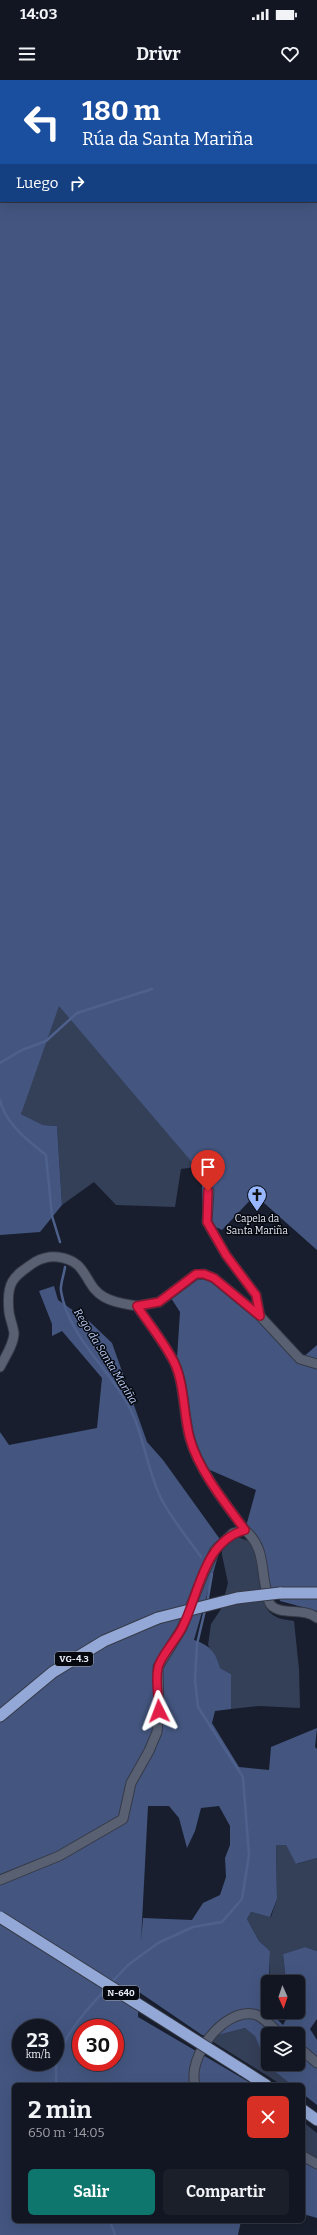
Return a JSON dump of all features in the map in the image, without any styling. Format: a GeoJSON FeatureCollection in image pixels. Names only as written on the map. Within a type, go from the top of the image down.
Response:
{"type":"FeatureCollection","features":[{"type":"Feature","properties":{"kind":"highway","name":"VG-4.3"},"geometry":{"type":"LineString","coordinates":[[0,1716],[53,1672],[104,1641],[158,1618],[237,1598],[280,1593],[317,1594]]}},
{"type":"Feature","properties":{"kind":"highway","name":"N-640"},"geometry":{"type":"LineString","coordinates":[[0,1918],[263,2083]]}},
{"type":"Feature","properties":{"kind":"highway"},"geometry":{"type":"LineString","coordinates":[[305,2111],[317,2120]]}},
{"type":"Feature","properties":{"kind":"street"},"geometry":{"type":"LineString","coordinates":[[208,1191],[207,1222],[226,1255],[256,1295],[260,1316]]}},
{"type":"Feature","properties":{"kind":"street"},"geometry":{"type":"LineString","coordinates":[[0,1367],[9,1350],[14,1334],[9,1312],[11,1281],[17,1274],[37,1261],[50,1256],[65,1258],[77,1264],[94,1289],[104,1297],[123,1304],[137,1306],[159,1302],[196,1274],[204,1274],[214,1278],[260,1316],[300,1360],[317,1364]]}},
{"type":"Feature","properties":{"kind":"street"},"geometry":{"type":"LineString","coordinates":[[137,1306],[174,1362],[179,1380],[184,1416],[194,1451],[220,1496],[245,1530],[253,1537],[261,1550],[265,1585],[270,1604],[278,1610],[299,1611],[312,1614],[317,1618]]}},
{"type":"Feature","properties":{"kind":"street"},"geometry":{"type":"LineString","coordinates":[[0,1880],[60,1856],[123,1819],[130,1783],[149,1751],[157,1732],[159,1711],[158,1667],[182,1628],[203,1575],[215,1550],[233,1533],[245,1530]]}},
{"type":"Feature","properties":{"kind":"street"},"geometry":{"type":"LineString","coordinates":[[195,2083],[194,2068],[198,2055],[210,2036],[230,2020],[241,2013],[255,2014],[271,2027]]}},
{"type":"Feature","properties":{"kind":"street"},"geometry":{"type":"LineString","coordinates":[[305,2053],[317,2063]]}},
{"type":"Feature","properties":{"kind":"street"},"geometry":{"type":"LineString","coordinates":[[305,2157],[317,2164]]}},
{"type":"Feature","properties":{"kind":"shaded area"},"geometry":{"type":"Polygon","coordinates":[[[0,202],[317,202],[317,1250],[255,1195],[222,1230],[203,1221],[202,1184],[196,1167],[59,1006],[21,1114],[43,1125],[57,1126],[62,1205],[40,1232],[0,1235],[0,202]]]}},
{"type":"Feature","properties":{"kind":"shaded area"},"geometry":{"type":"Polygon","coordinates":[[[62,1002],[196,1167],[181,1169],[175,1207],[116,1205],[94,1182],[62,1205],[57,1126],[43,1125],[21,1114],[49,1012],[62,1002]]]}},
{"type":"Feature","properties":{"kind":"shaded area"},"geometry":{"type":"Polygon","coordinates":[[[195,1275],[214,1278],[301,1359],[317,1345],[317,1611],[280,1601],[276,1590],[265,1585],[261,1551],[245,1530],[256,1490],[203,1467],[184,1416],[177,1358],[180,1312],[169,1295],[195,1275]]]}},
{"type":"Feature","properties":{"kind":"shaded area"},"geometry":{"type":"Polygon","coordinates":[[[54,1286],[58,1300],[90,1322],[112,1343],[147,1442],[163,1460],[222,1542],[194,1640],[204,1644],[212,1650],[220,1668],[231,1674],[231,1709],[215,1711],[212,1723],[239,1767],[269,1770],[271,1747],[317,1728],[315,1747],[317,1749],[317,1858],[296,1864],[286,1845],[276,1845],[277,1899],[270,1917],[251,1912],[247,1919],[259,1941],[270,1951],[269,1975],[261,1975],[261,2019],[277,2019],[283,2025],[286,2019],[305,2019],[305,1975],[285,1975],[283,1954],[305,1947],[317,1951],[317,2019],[310,2029],[317,2040],[317,2105],[305,2096],[305,2083],[290,2083],[274,2071],[305,2071],[305,2027],[261,2027],[261,2050],[255,2036],[245,2028],[218,2035],[202,2035],[139,1992],[138,2017],[251,2083],[12,2083],[12,2223],[241,2223],[238,2235],[0,2235],[0,1432],[9,1445],[97,1428],[102,1378],[62,1331],[52,1336],[52,1324],[39,1291],[54,1286]],[[148,1806],[141,1941],[143,1918],[192,1920],[203,1903],[220,1895],[226,1877],[225,1858],[230,1845],[230,1826],[219,1806],[201,1808],[195,1831],[187,1848],[179,1818],[169,1806],[148,1806]]]}},
{"type":"Feature","properties":{"kind":"shaded area"},"geometry":{"type":"Polygon","coordinates":[[[235,1536],[251,1542],[255,1551],[263,1601],[267,1609],[275,1616],[294,1621],[299,1669],[300,1708],[259,1706],[231,1709],[231,1674],[220,1668],[208,1645],[211,1624],[221,1609],[228,1583],[222,1555],[222,1542],[235,1536]]]}},
{"type":"Feature","properties":{"kind":"shaded area"},"geometry":{"type":"Polygon","coordinates":[[[276,1845],[286,1845],[297,1864],[317,1858],[317,1951],[305,1947],[283,1954],[285,1975],[270,1975],[270,1951],[259,1941],[247,1919],[251,1912],[271,1917],[277,1899],[276,1845]]]}},
{"type":"Feature","properties":{"kind":"shaded area"},"geometry":{"type":"Polygon","coordinates":[[[245,2028],[255,2035],[261,2049],[261,2071],[276,2071],[290,2083],[279,2083],[202,2035],[218,2035],[245,2028]]]}},
{"type":"Feature","properties":{"kind":"shaded area"},"geometry":{"type":"Polygon","coordinates":[[[305,2124],[317,2133],[317,2167],[305,2160],[305,2124]]]}},
{"type":"Feature","properties":{"kind":"shaded area"},"geometry":{"type":"Polygon","coordinates":[[[305,2157],[317,2164],[317,2218],[305,2215],[305,2157]]]}},
{"type":"Feature","properties":{"kind":"waterway","name":"Rego da Santa Mariña"},"geometry":{"type":"LineString","coordinates":[[0,1063],[22,1050],[46,1041],[77,1013],[152,989]]}},
{"type":"Feature","properties":{"kind":"waterway","name":"Rego da Santa Mariña"},"geometry":{"type":"LineString","coordinates":[[0,1100],[12,1124],[25,1138],[46,1155],[52,1216],[60,1242]]}},
{"type":"Feature","properties":{"kind":"waterway","name":"Rego da Santa Mariña"},"geometry":{"type":"LineString","coordinates":[[65,1267],[61,1291],[71,1322],[79,1336],[127,1403],[141,1436],[159,1494],[173,1518],[201,1557]]}},
{"type":"Feature","properties":{"kind":"waterway","name":"Rego da Santa Mariña"},"geometry":{"type":"LineString","coordinates":[[207,1603],[212,1574]]}},
{"type":"Feature","properties":{"kind":"waterway","name":"Rego da Santa Mariña"},"geometry":{"type":"LineString","coordinates":[[111,1983],[128,1965],[158,1943],[193,1927],[222,1922],[242,1899],[249,1855],[243,1777],[198,1707],[195,1680],[197,1644],[205,1610]]}},
{"type":"Feature","properties":{"kind":"waterway","name":"Rego da Santa Mariña"},"geometry":{"type":"LineString","coordinates":[[56,2083],[57,2060],[66,2040],[78,2021],[107,1988]]}},
{"type":"Feature","properties":{"kind":"waterway","name":"Rego da Santa Mariña"},"geometry":{"type":"LineString","coordinates":[[111,2223],[115,2235]]}},
{"type":"Feature","properties":{"kind":"place","name":"Capela da Santa Mariña"},"geometry":{"type":"Point","coordinates":[257,1212]}},
{"type":"Feature","properties":{"kind":"route"},"geometry":{"type":"LineString","coordinates":[[159,1711],[158,1667],[182,1628],[203,1575],[215,1550],[233,1533],[245,1530],[220,1496],[194,1451],[184,1416],[179,1380],[174,1362],[137,1306],[151,1305],[159,1302],[196,1274],[204,1274],[214,1278],[260,1316],[256,1295],[226,1255],[207,1222],[208,1191]]}}]}
